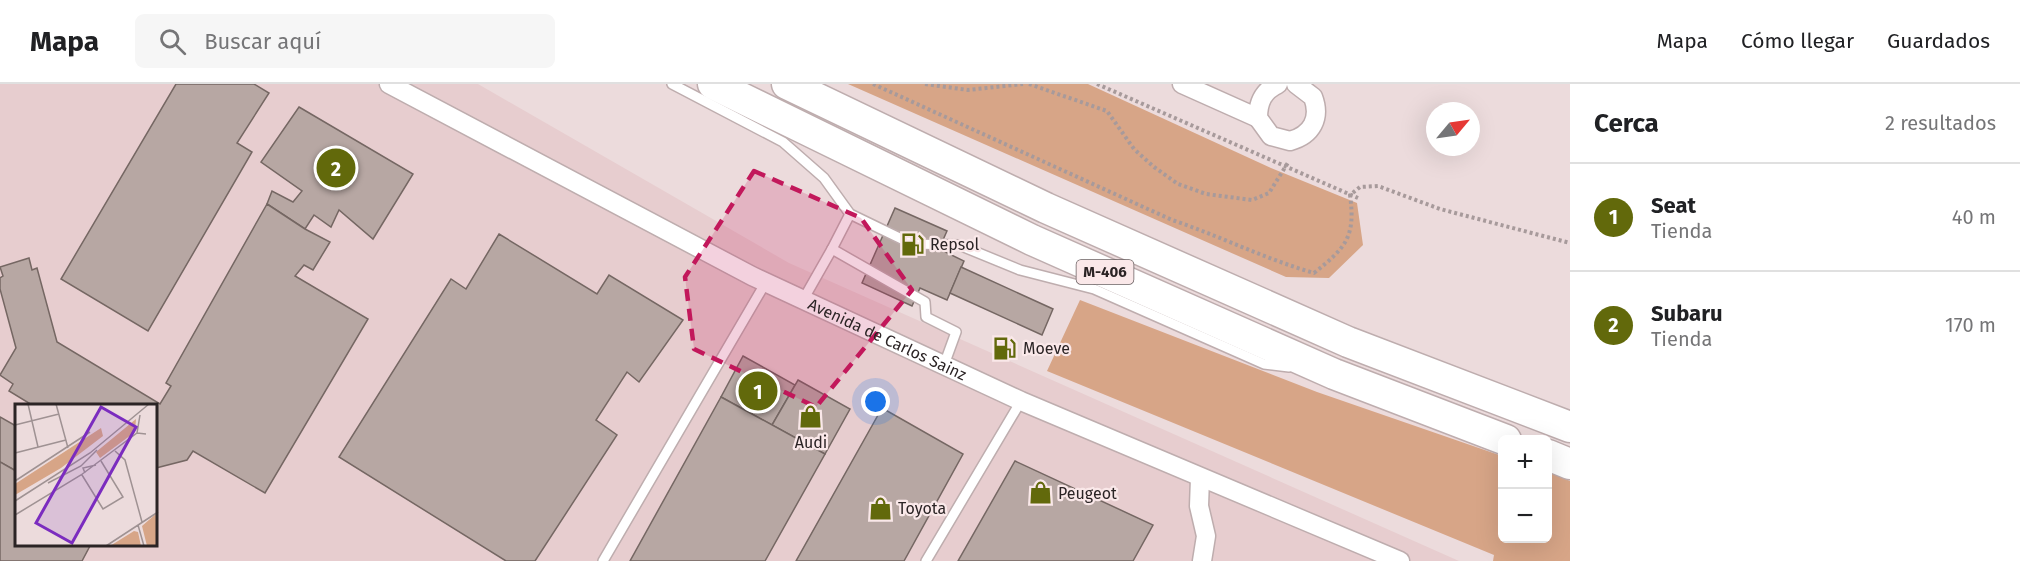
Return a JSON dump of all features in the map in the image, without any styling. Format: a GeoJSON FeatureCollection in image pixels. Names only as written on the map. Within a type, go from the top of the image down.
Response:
{"type":"FeatureCollection","features":[{"type":"Feature","properties":{"kind":"highway","name":"M-406"},"geometry":{"type":"LineString","coordinates":[[713,84],[1032,240],[1334,374],[1498,437]]}},
{"type":"Feature","properties":{"kind":"highway","name":"M-406"},"geometry":{"type":"LineString","coordinates":[[787,84],[1046,208],[1348,342],[1570,427]]}},
{"type":"Feature","properties":{"kind":"highway"},"geometry":{"type":"LineString","coordinates":[[1552,457],[1570,464]]}},
{"type":"Feature","properties":{"kind":"street","name":"Avenida de Carlos Sainz"},"geometry":{"type":"LineString","coordinates":[[389,84],[803,300],[1021,401],[1400,561]]}},
{"type":"Feature","properties":{"kind":"street"},"geometry":{"type":"LineString","coordinates":[[1182,84],[1237,109],[1258,112]]}},
{"type":"Feature","properties":{"kind":"street"},"geometry":{"type":"LineString","coordinates":[[1278,84],[1264,93],[1258,112],[1271,136],[1290,141],[1300,139],[1314,125],[1316,105],[1307,90],[1296,84]]}},
{"type":"Feature","properties":{"kind":"street"},"geometry":{"type":"LineString","coordinates":[[1200,478],[1199,506],[1206,536],[1202,561]]}},
{"type":"Feature","properties":{"kind":"lane"},"geometry":{"type":"LineString","coordinates":[[672,84],[783,142],[824,178],[850,214],[912,244],[959,245],[1020,270],[1094,289],[1264,364],[1334,374]]}},
{"type":"Feature","properties":{"kind":"lane"},"geometry":{"type":"LineString","coordinates":[[803,300],[850,214]]}},
{"type":"Feature","properties":{"kind":"lane"},"geometry":{"type":"LineString","coordinates":[[832,249],[925,302],[926,317],[956,332],[944,365]]}},
{"type":"Feature","properties":{"kind":"lane"},"geometry":{"type":"LineString","coordinates":[[603,561],[766,282]]}},
{"type":"Feature","properties":{"kind":"lane"},"geometry":{"type":"LineString","coordinates":[[926,561],[1021,401]]}},
{"type":"Feature","properties":{"kind":"path"},"geometry":{"type":"LineString","coordinates":[[873,84],[1172,220],[1223,237],[1279,263],[1314,273],[1340,252],[1349,237],[1350,195],[1360,187],[1378,186],[1440,209],[1570,243]]}},
{"type":"Feature","properties":{"kind":"path"},"geometry":{"type":"LineString","coordinates":[[925,84],[968,90],[1023,84]]}},
{"type":"Feature","properties":{"kind":"path"},"geometry":{"type":"LineString","coordinates":[[1029,84],[1107,111],[1134,149],[1154,167],[1178,184],[1206,194],[1252,200],[1269,193],[1300,139]]}},
{"type":"Feature","properties":{"kind":"path"},"geometry":{"type":"LineString","coordinates":[[1097,84],[1358,198]]}},
{"type":"Feature","properties":{"kind":"highlighted area"},"geometry":{"type":"Polygon","coordinates":[[[754,171],[861,218],[912,290],[816,407],[694,349],[685,277],[754,171]]]}},
{"type":"Feature","properties":{"kind":"shaded area"},"geometry":{"type":"Polygon","coordinates":[[[0,84],[478,84],[789,263],[1459,561],[0,561],[0,84]]]}},
{"type":"Feature","properties":{"kind":"shaded area"},"geometry":{"type":"Polygon","coordinates":[[[848,84],[1088,84],[1271,168],[1357,203],[1363,245],[1329,278],[1286,277],[848,84]]]}},
{"type":"Feature","properties":{"kind":"shaded area"},"geometry":{"type":"Polygon","coordinates":[[[1080,300],[1317,392],[1498,455],[1498,543],[1552,543],[1552,473],[1570,481],[1570,561],[1493,561],[1494,555],[1047,371],[1080,300]]]}},
{"type":"Feature","properties":{"kind":"building"},"geometry":{"type":"Polygon","coordinates":[[[176,84],[254,84],[269,93],[237,143],[252,152],[148,331],[61,279],[176,84]]]}},
{"type":"Feature","properties":{"kind":"building"},"geometry":{"type":"Polygon","coordinates":[[[299,107],[413,174],[373,239],[339,210],[331,227],[314,215],[305,229],[267,204],[272,191],[293,202],[302,191],[261,162],[299,107]]]}},
{"type":"Feature","properties":{"kind":"building"},"geometry":{"type":"Polygon","coordinates":[[[267,204],[330,242],[313,270],[304,265],[295,276],[368,319],[265,493],[193,451],[187,460],[158,467],[158,404],[30,404],[9,391],[13,384],[0,375],[16,348],[0,289],[0,278],[3,276],[0,267],[29,258],[32,270],[37,268],[57,342],[160,404],[171,386],[166,383],[267,204]]]}},
{"type":"Feature","properties":{"kind":"building"},"geometry":{"type":"Polygon","coordinates":[[[895,208],[947,231],[939,249],[964,261],[947,300],[920,288],[912,306],[862,283],[895,208]]]}},
{"type":"Feature","properties":{"kind":"building"},"geometry":{"type":"Polygon","coordinates":[[[499,234],[597,294],[609,275],[683,320],[639,382],[627,372],[596,420],[617,435],[535,561],[506,561],[339,457],[451,279],[466,289],[499,234]]]}},
{"type":"Feature","properties":{"kind":"building"},"geometry":{"type":"Polygon","coordinates":[[[961,267],[1053,309],[1042,335],[950,293],[961,267]]]}},
{"type":"Feature","properties":{"kind":"building"},"geometry":{"type":"Polygon","coordinates":[[[743,356],[795,385],[772,425],[721,397],[743,356]]]}},
{"type":"Feature","properties":{"kind":"building","name":"Audi"},"geometry":{"type":"Polygon","coordinates":[[[798,380],[850,409],[825,454],[772,425],[798,380]]]}},
{"type":"Feature","properties":{"kind":"building"},"geometry":{"type":"Polygon","coordinates":[[[721,397],[825,454],[765,561],[630,561],[721,397]]]}},
{"type":"Feature","properties":{"kind":"building","name":"Toyota"},"geometry":{"type":"Polygon","coordinates":[[[882,408],[963,454],[904,561],[796,561],[882,408]]]}},
{"type":"Feature","properties":{"kind":"building"},"geometry":{"type":"Polygon","coordinates":[[[0,417],[15,425],[15,470],[0,462],[0,417]]]}},
{"type":"Feature","properties":{"kind":"building","name":"Peugeot"},"geometry":{"type":"Polygon","coordinates":[[[1015,461],[1153,525],[1133,561],[958,561],[1015,461]]]}},
{"type":"Feature","properties":{"kind":"building"},"geometry":{"type":"Polygon","coordinates":[[[0,462],[15,470],[15,546],[90,546],[82,561],[0,561],[0,462]]]}},
{"type":"Feature","properties":{"kind":"place","name":"Subaru"},"geometry":{"type":"Point","coordinates":[336,168]}},
{"type":"Feature","properties":{"kind":"place","name":"Repsol"},"geometry":{"type":"Point","coordinates":[912,244]}},
{"type":"Feature","properties":{"kind":"place","name":"Moeve"},"geometry":{"type":"Point","coordinates":[1005,348]}},
{"type":"Feature","properties":{"kind":"place","name":"Seat"},"geometry":{"type":"Point","coordinates":[758,391]}},
{"type":"Feature","properties":{"kind":"place","name":"Audi"},"geometry":{"type":"Point","coordinates":[811,417]}},
{"type":"Feature","properties":{"kind":"place","name":"Peugeot"},"geometry":{"type":"Point","coordinates":[1040,493]}},
{"type":"Feature","properties":{"kind":"place","name":"Toyota"},"geometry":{"type":"Point","coordinates":[880,508]}}]}
